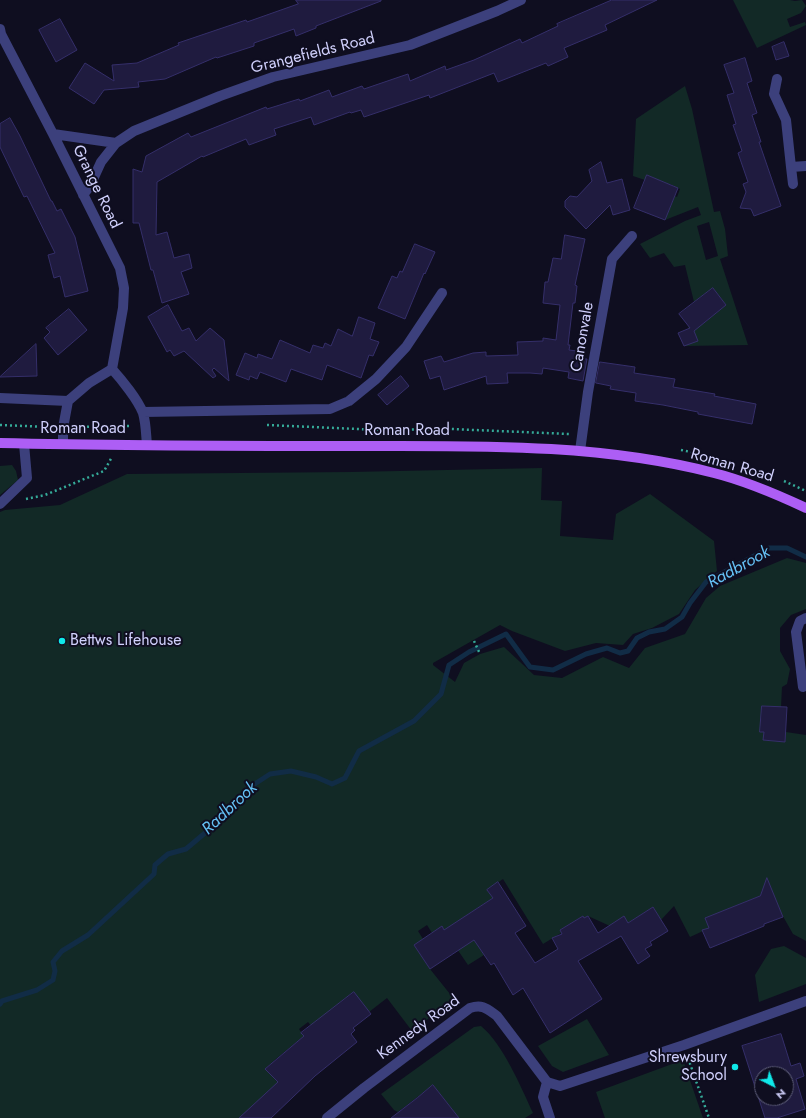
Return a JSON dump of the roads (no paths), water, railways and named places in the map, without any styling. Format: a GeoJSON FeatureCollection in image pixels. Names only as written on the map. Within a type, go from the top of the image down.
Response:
{"type":"FeatureCollection","features":[{"type":"Feature","properties":{"kind":"main road","name":"Roman Road"},"geometry":{"type":"LineString","coordinates":[[0,444],[452,445],[580,451],[649,460],[713,473],[766,490],[806,508]]}},
{"type":"Feature","properties":{"kind":"street","name":"Grangefields Road"},"geometry":{"type":"LineString","coordinates":[[83,195],[90,186],[101,162],[116,143],[134,131],[220,96],[273,77],[410,45],[521,0]]}},
{"type":"Feature","properties":{"kind":"street","name":"Grange Road"},"geometry":{"type":"LineString","coordinates":[[0,29],[1,34],[120,268],[124,288],[123,308],[112,369]]}},
{"type":"Feature","properties":{"kind":"street"},"geometry":{"type":"LineString","coordinates":[[777,79],[774,94],[786,120],[793,184]]}},
{"type":"Feature","properties":{"kind":"street"},"geometry":{"type":"LineString","coordinates":[[53,134],[116,143]]}},
{"type":"Feature","properties":{"kind":"street"},"geometry":{"type":"LineString","coordinates":[[791,167],[806,166]]}},
{"type":"Feature","properties":{"kind":"street","name":"Canonvale"},"geometry":{"type":"LineString","coordinates":[[580,451],[612,259],[632,236]]}},
{"type":"Feature","properties":{"kind":"street","name":"Roman Road"},"geometry":{"type":"LineString","coordinates":[[143,412],[330,409],[343,404],[349,401],[376,379],[406,347],[442,293]]}},
{"type":"Feature","properties":{"kind":"street"},"geometry":{"type":"LineString","coordinates":[[63,444],[63,428],[68,400],[89,383],[112,369],[124,382],[143,412],[147,445]]}},
{"type":"Feature","properties":{"kind":"street","name":"Roman Road"},"geometry":{"type":"LineString","coordinates":[[0,398],[68,400]]}},
{"type":"Feature","properties":{"kind":"street"},"geometry":{"type":"LineString","coordinates":[[0,504],[27,478],[24,444]]}},
{"type":"Feature","properties":{"kind":"street"},"geometry":{"type":"LineString","coordinates":[[803,687],[796,632],[800,621],[806,618]]}},
{"type":"Feature","properties":{"kind":"street"},"geometry":{"type":"LineString","coordinates":[[550,1118],[543,1097],[547,1082],[560,1086],[684,1045],[806,1001]]}},
{"type":"Feature","properties":{"kind":"street","name":"Kennedy Road"},"geometry":{"type":"LineString","coordinates":[[327,1118],[364,1088],[470,1008],[478,1006],[486,1008],[497,1016],[547,1082]]}},
{"type":"Feature","properties":{"kind":"waterway","name":"Radbrook"},"geometry":{"type":"LineString","coordinates":[[0,1004],[2,1001],[37,990],[53,980],[55,971],[53,962],[62,951],[88,935],[154,874],[155,865],[168,854],[186,849],[237,806],[247,789],[270,774],[291,771],[316,777],[332,784],[345,778],[359,751],[414,721],[441,694],[449,665],[469,652],[506,634],[530,667],[553,670],[586,654],[607,648],[620,653],[628,651],[637,638],[649,632],[665,629],[682,617],[690,603],[706,582],[769,548],[787,548],[806,557]]}},
{"type":"Feature","properties":{"kind":"place","name":"Bettws Lifehouse"},"geometry":{"type":"Point","coordinates":[62,641]}},
{"type":"Feature","properties":{"kind":"place","name":"Shrewsbury School"},"geometry":{"type":"Point","coordinates":[735,1067]}}]}
